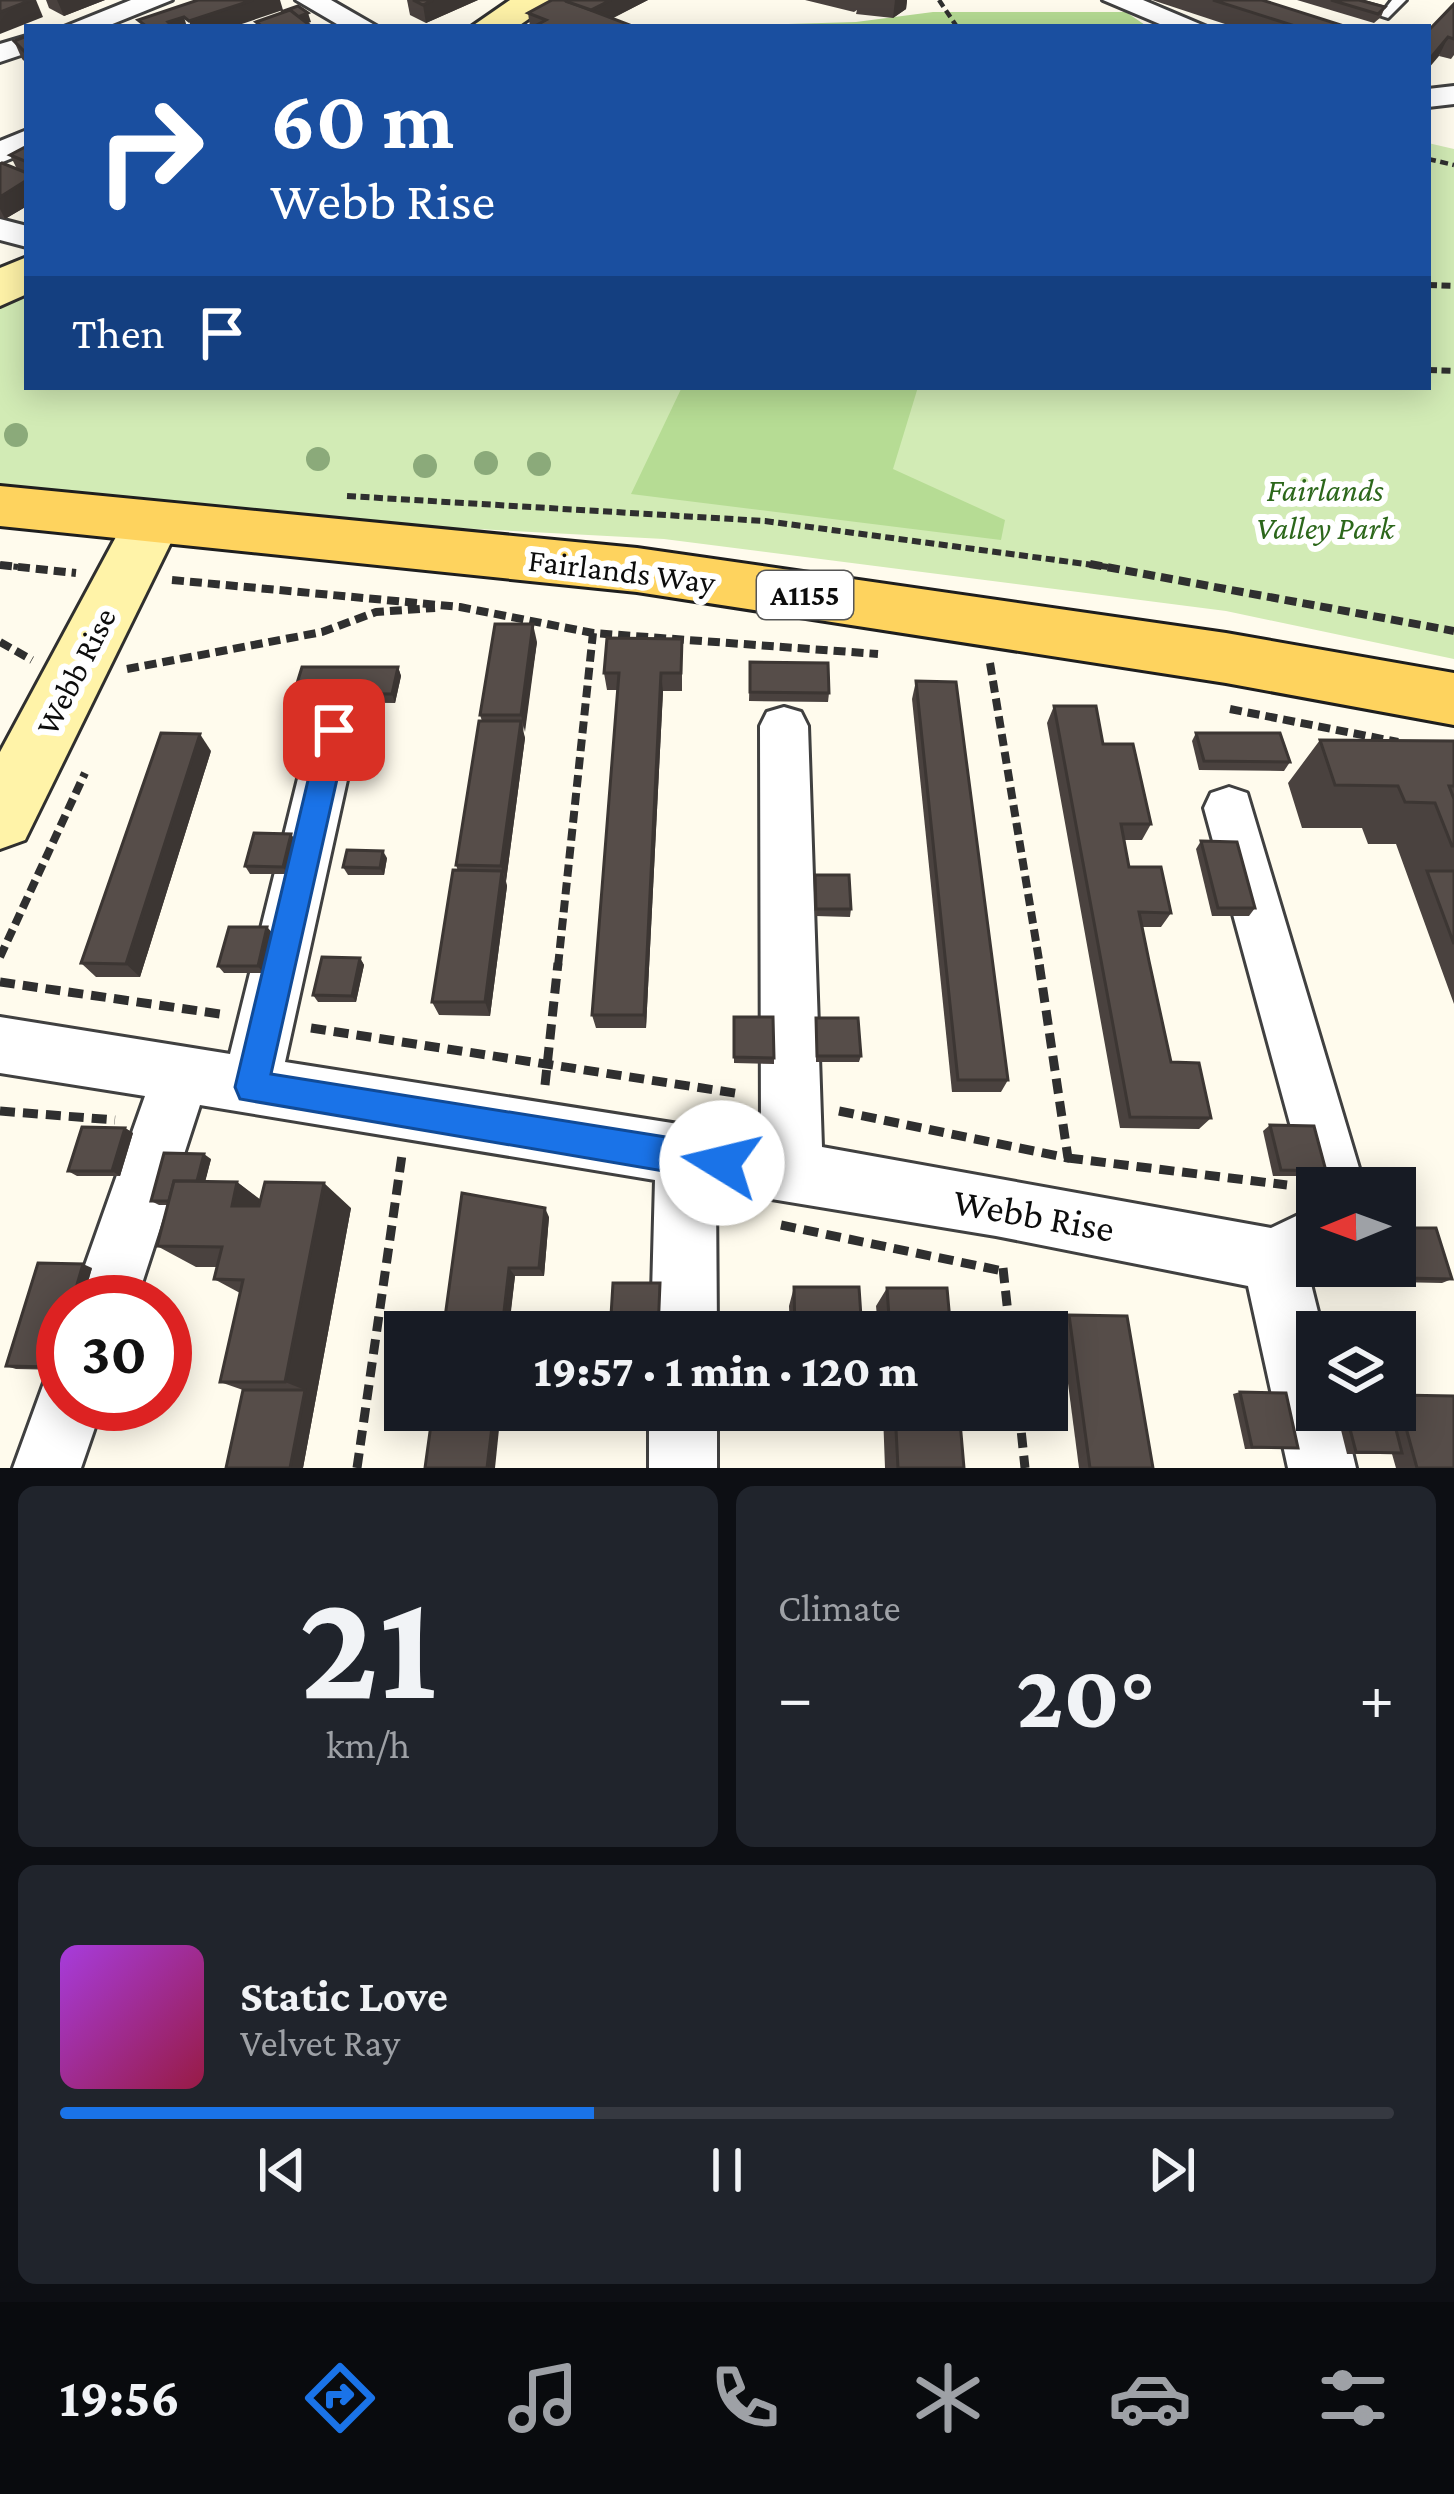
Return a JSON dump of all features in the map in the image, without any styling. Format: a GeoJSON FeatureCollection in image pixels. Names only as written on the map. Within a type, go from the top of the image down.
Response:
{"type":"FeatureCollection","features":[{"type":"Feature","properties":{"kind":"main road","name":"Fairlands Way"},"geometry":{"type":"LineString","coordinates":[[0,506],[152,551],[637,570],[1226,658],[1437,723]]}},
{"type":"Feature","properties":{"kind":"street"},"geometry":{"type":"LineString","coordinates":[[96,24],[158,0]]}},
{"type":"Feature","properties":{"kind":"street"},"geometry":{"type":"LineString","coordinates":[[310,0],[358,24]]}},
{"type":"Feature","properties":{"kind":"street"},"geometry":{"type":"LineString","coordinates":[[495,24],[537,0]]}},
{"type":"Feature","properties":{"kind":"street"},"geometry":{"type":"LineString","coordinates":[[1117,0],[1184,24]]}},
{"type":"Feature","properties":{"kind":"street","name":"Webb Rise"},"geometry":{"type":"LineString","coordinates":[[0,819],[111,676],[152,551]]}},
{"type":"Feature","properties":{"kind":"street"},"geometry":{"type":"LineString","coordinates":[[784,726],[785,1200]]}},
{"type":"Feature","properties":{"kind":"street"},"geometry":{"type":"LineString","coordinates":[[251,1087],[334,730]]}},
{"type":"Feature","properties":{"kind":"street"},"geometry":{"type":"LineString","coordinates":[[1228,808],[1296,1170]]}},
{"type":"Feature","properties":{"kind":"street","name":"Webb Rise"},"geometry":{"type":"LineString","coordinates":[[0,1046],[173,1100],[251,1087],[402,1148],[541,1134],[686,1157],[785,1200],[1296,1218]]}},
{"type":"Feature","properties":{"kind":"street"},"geometry":{"type":"LineString","coordinates":[[113,1275],[173,1100]]}},
{"type":"Feature","properties":{"kind":"street"},"geometry":{"type":"LineString","coordinates":[[684,1311],[686,1157]]}},
{"type":"Feature","properties":{"kind":"street"},"geometry":{"type":"LineString","coordinates":[[1310,1287],[1322,1468]]}},
{"type":"Feature","properties":{"kind":"street"},"geometry":{"type":"LineString","coordinates":[[47,1468],[60,1431]]}},
{"type":"Feature","properties":{"kind":"street"},"geometry":{"type":"LineString","coordinates":[[682,1468],[683,1431]]}},
{"type":"Feature","properties":{"kind":"lane"},"geometry":{"type":"LineString","coordinates":[[1339,0],[1388,14],[1399,0]]}},
{"type":"Feature","properties":{"kind":"path"},"geometry":{"type":"LineString","coordinates":[[332,495],[601,506],[874,534],[1130,572],[1454,631]]}},
{"type":"Feature","properties":{"kind":"path"},"geometry":{"type":"LineString","coordinates":[[152,551],[593,633],[896,655]]}},
{"type":"Feature","properties":{"kind":"path"},"geometry":{"type":"LineString","coordinates":[[0,565],[90,575]]}},
{"type":"Feature","properties":{"kind":"path"},"geometry":{"type":"LineString","coordinates":[[0,642],[52,671],[111,676],[322,632],[376,612],[460,607]]}},
{"type":"Feature","properties":{"kind":"path"},"geometry":{"type":"LineString","coordinates":[[541,1134],[593,633]]}},
{"type":"Feature","properties":{"kind":"path"},"geometry":{"type":"LineString","coordinates":[[966,660],[1013,666]]}},
{"type":"Feature","properties":{"kind":"path"},"geometry":{"type":"LineString","coordinates":[[989,662],[1005,731],[1068,1158]]}},
{"type":"Feature","properties":{"kind":"path"},"geometry":{"type":"LineString","coordinates":[[1222,707],[1437,723]]}},
{"type":"Feature","properties":{"kind":"path"},"geometry":{"type":"LineString","coordinates":[[0,956],[86,771]]}},
{"type":"Feature","properties":{"kind":"path"},"geometry":{"type":"LineString","coordinates":[[0,982],[788,1101],[1068,1158],[1296,1216]]}},
{"type":"Feature","properties":{"kind":"path"},"geometry":{"type":"LineString","coordinates":[[0,1111],[173,1100]]}},
{"type":"Feature","properties":{"kind":"path"},"geometry":{"type":"LineString","coordinates":[[357,1468],[402,1148]]}},
{"type":"Feature","properties":{"kind":"path"},"geometry":{"type":"LineString","coordinates":[[785,1200],[1003,1271]]}},
{"type":"Feature","properties":{"kind":"path"},"geometry":{"type":"LineString","coordinates":[[996,1205],[1008,1311]]}},
{"type":"Feature","properties":{"kind":"path"},"geometry":{"type":"LineString","coordinates":[[1021,1431],[1025,1468]]}},
{"type":"Feature","properties":{"kind":"green space"},"geometry":{"type":"Polygon","coordinates":[[[933,12],[1126,12],[1144,24],[790,24],[933,12]]]}},
{"type":"Feature","properties":{"kind":"green space","name":"Fairlands Valley Park"},"geometry":{"type":"Polygon","coordinates":[[[1431,144],[1454,149],[1454,659],[1226,611],[664,539],[176,513],[0,488],[0,301],[24,286],[24,390],[1431,390],[1431,144]]]}},
{"type":"Feature","properties":{"kind":"green space"},"geometry":{"type":"Polygon","coordinates":[[[681,390],[917,390],[893,469],[1005,520],[1001,540],[631,494],[681,390]]]}},
{"type":"Feature","properties":{"kind":"building"},"geometry":{"type":"Polygon","coordinates":[[[0,0],[31,0],[0,12],[0,0]]]}},
{"type":"Feature","properties":{"kind":"building"},"geometry":{"type":"Polygon","coordinates":[[[198,0],[253,0],[189,21],[184,17],[170,24],[138,20],[198,0]]]}},
{"type":"Feature","properties":{"kind":"building"},"geometry":{"type":"Polygon","coordinates":[[[552,0],[564,0],[627,24],[539,24],[546,20],[528,13],[552,0]]]}},
{"type":"Feature","properties":{"kind":"building"},"geometry":{"type":"Polygon","coordinates":[[[611,0],[591,10],[568,2],[611,0]]]}},
{"type":"Feature","properties":{"kind":"building"},"geometry":{"type":"Polygon","coordinates":[[[1213,0],[1262,0],[1338,24],[1289,24],[1213,0]]]}},
{"type":"Feature","properties":{"kind":"building"},"geometry":{"type":"Polygon","coordinates":[[[1331,0],[1359,0],[1385,7],[1378,14],[1331,0]]]}},
{"type":"Feature","properties":{"kind":"building"},"geometry":{"type":"Polygon","coordinates":[[[1454,4],[1454,39],[1448,37],[1431,57],[1431,28],[1454,4]]]}},
{"type":"Feature","properties":{"kind":"building"},"geometry":{"type":"Polygon","coordinates":[[[298,6],[308,13],[298,17],[290,10],[281,12],[298,6]]]}},
{"type":"Feature","properties":{"kind":"building"},"geometry":{"type":"Polygon","coordinates":[[[290,10],[308,24],[259,24],[290,10]]]}},
{"type":"Feature","properties":{"kind":"building"},"geometry":{"type":"Polygon","coordinates":[[[24,148],[24,161],[10,155],[24,148]]]}},
{"type":"Feature","properties":{"kind":"building"},"geometry":{"type":"Polygon","coordinates":[[[0,164],[24,172],[24,182],[0,197],[0,164]]]}},
{"type":"Feature","properties":{"kind":"building"},"geometry":{"type":"Polygon","coordinates":[[[495,624],[533,624],[521,715],[480,715],[495,624]]]}},
{"type":"Feature","properties":{"kind":"building"},"geometry":{"type":"Polygon","coordinates":[[[607,638],[682,639],[681,673],[661,673],[644,1015],[592,1015],[619,673],[604,673],[607,638]]]}},
{"type":"Feature","properties":{"kind":"building"},"geometry":{"type":"Polygon","coordinates":[[[750,662],[828,663],[829,693],[750,692],[750,662]]]}},
{"type":"Feature","properties":{"kind":"building"},"geometry":{"type":"Polygon","coordinates":[[[302,667],[398,667],[392,694],[294,693],[302,667]]]}},
{"type":"Feature","properties":{"kind":"building"},"geometry":{"type":"Polygon","coordinates":[[[916,681],[956,682],[1008,1080],[958,1080],[916,681]]]}},
{"type":"Feature","properties":{"kind":"building"},"geometry":{"type":"Polygon","coordinates":[[[1054,706],[1096,706],[1103,744],[1133,744],[1151,824],[1121,824],[1129,867],[1161,867],[1171,913],[1139,912],[1171,1062],[1199,1063],[1211,1118],[1130,1117],[1054,706]]]}},
{"type":"Feature","properties":{"kind":"building"},"geometry":{"type":"Polygon","coordinates":[[[479,721],[521,721],[501,866],[456,865],[479,721]]]}},
{"type":"Feature","properties":{"kind":"building"},"geometry":{"type":"Polygon","coordinates":[[[161,733],[200,734],[126,964],[81,963],[161,733]]]}},
{"type":"Feature","properties":{"kind":"building"},"geometry":{"type":"Polygon","coordinates":[[[1196,733],[1280,733],[1290,762],[1204,761],[1196,733]]]}},
{"type":"Feature","properties":{"kind":"building"},"geometry":{"type":"Polygon","coordinates":[[[1320,740],[1454,741],[1454,786],[1449,786],[1454,799],[1454,846],[1435,803],[1405,802],[1398,786],[1335,785],[1320,740]]]}},
{"type":"Feature","properties":{"kind":"building"},"geometry":{"type":"Polygon","coordinates":[[[254,833],[291,834],[283,867],[245,866],[254,833]]]}},
{"type":"Feature","properties":{"kind":"building"},"geometry":{"type":"Polygon","coordinates":[[[1201,841],[1237,842],[1255,908],[1218,908],[1201,841]]]}},
{"type":"Feature","properties":{"kind":"building"},"geometry":{"type":"Polygon","coordinates":[[[347,850],[383,851],[380,868],[343,867],[347,850]]]}},
{"type":"Feature","properties":{"kind":"building"},"geometry":{"type":"Polygon","coordinates":[[[453,870],[502,871],[485,1002],[432,1002],[453,870]]]}},
{"type":"Feature","properties":{"kind":"building"},"geometry":{"type":"Polygon","coordinates":[[[1427,871],[1454,871],[1454,944],[1427,871]]]}},
{"type":"Feature","properties":{"kind":"building"},"geometry":{"type":"Polygon","coordinates":[[[815,875],[849,875],[851,909],[816,909],[815,875]]]}},
{"type":"Feature","properties":{"kind":"building"},"geometry":{"type":"Polygon","coordinates":[[[229,927],[267,927],[258,966],[218,966],[229,927]]]}},
{"type":"Feature","properties":{"kind":"building"},"geometry":{"type":"Polygon","coordinates":[[[322,957],[360,958],[352,996],[313,995],[322,957]]]}},
{"type":"Feature","properties":{"kind":"building"},"geometry":{"type":"Polygon","coordinates":[[[734,1017],[773,1017],[774,1058],[734,1057],[734,1017]]]}},
{"type":"Feature","properties":{"kind":"building"},"geometry":{"type":"Polygon","coordinates":[[[816,1018],[858,1018],[861,1056],[817,1056],[816,1018]]]}},
{"type":"Feature","properties":{"kind":"building"},"geometry":{"type":"Polygon","coordinates":[[[1270,1125],[1314,1126],[1325,1167],[1281,1170],[1270,1125]]]}},
{"type":"Feature","properties":{"kind":"building"},"geometry":{"type":"Polygon","coordinates":[[[82,1127],[125,1128],[112,1171],[68,1171],[82,1127]]]}},
{"type":"Feature","properties":{"kind":"building"},"geometry":{"type":"Polygon","coordinates":[[[164,1153],[204,1154],[197,1181],[174,1181],[169,1201],[151,1201],[164,1153]]]}},
{"type":"Feature","properties":{"kind":"building"},"geometry":{"type":"Polygon","coordinates":[[[174,1181],[237,1182],[232,1206],[259,1206],[265,1182],[324,1183],[285,1382],[220,1382],[243,1280],[214,1279],[222,1247],[157,1246],[174,1181]]]}},
{"type":"Feature","properties":{"kind":"building"},"geometry":{"type":"Polygon","coordinates":[[[462,1193],[545,1208],[539,1268],[509,1268],[504,1311],[446,1311],[462,1193]]]}},
{"type":"Feature","properties":{"kind":"building"},"geometry":{"type":"Polygon","coordinates":[[[1416,1228],[1436,1228],[1452,1279],[1416,1278],[1416,1228]]]}},
{"type":"Feature","properties":{"kind":"building"},"geometry":{"type":"Polygon","coordinates":[[[38,1263],[83,1264],[80,1275],[36,1275],[36,1367],[6,1366],[38,1263]]]}},
{"type":"Feature","properties":{"kind":"building"},"geometry":{"type":"Polygon","coordinates":[[[613,1283],[660,1283],[659,1311],[611,1311],[613,1283]]]}},
{"type":"Feature","properties":{"kind":"building"},"geometry":{"type":"Polygon","coordinates":[[[794,1287],[859,1287],[861,1311],[795,1311],[794,1287]]]}},
{"type":"Feature","properties":{"kind":"building"},"geometry":{"type":"Polygon","coordinates":[[[887,1288],[947,1288],[949,1311],[889,1311],[887,1288]]]}},
{"type":"Feature","properties":{"kind":"building"},"geometry":{"type":"Polygon","coordinates":[[[1069,1315],[1127,1316],[1153,1468],[1090,1468],[1069,1315]]]}},
{"type":"Feature","properties":{"kind":"building"},"geometry":{"type":"Polygon","coordinates":[[[243,1390],[305,1390],[290,1468],[226,1468],[243,1390]]]}},
{"type":"Feature","properties":{"kind":"building"},"geometry":{"type":"Polygon","coordinates":[[[1240,1392],[1286,1393],[1298,1448],[1252,1447],[1240,1392]]]}},
{"type":"Feature","properties":{"kind":"building"},"geometry":{"type":"Polygon","coordinates":[[[1416,1395],[1454,1396],[1454,1468],[1417,1468],[1407,1431],[1416,1431],[1416,1395]]]}},
{"type":"Feature","properties":{"kind":"building"},"geometry":{"type":"Polygon","coordinates":[[[430,1431],[491,1431],[487,1468],[425,1468],[430,1431]]]}},
{"type":"Feature","properties":{"kind":"building"},"geometry":{"type":"Polygon","coordinates":[[[896,1431],[961,1431],[964,1468],[898,1468],[896,1431]]]}},
{"type":"Feature","properties":{"kind":"building"},"geometry":{"type":"Polygon","coordinates":[[[1350,1431],[1396,1431],[1402,1453],[1356,1452],[1350,1431]]]}},
{"type":"Feature","properties":{"kind":"route"},"geometry":{"type":"LineString","coordinates":[[334,730],[251,1087],[722,1163]]}}]}
